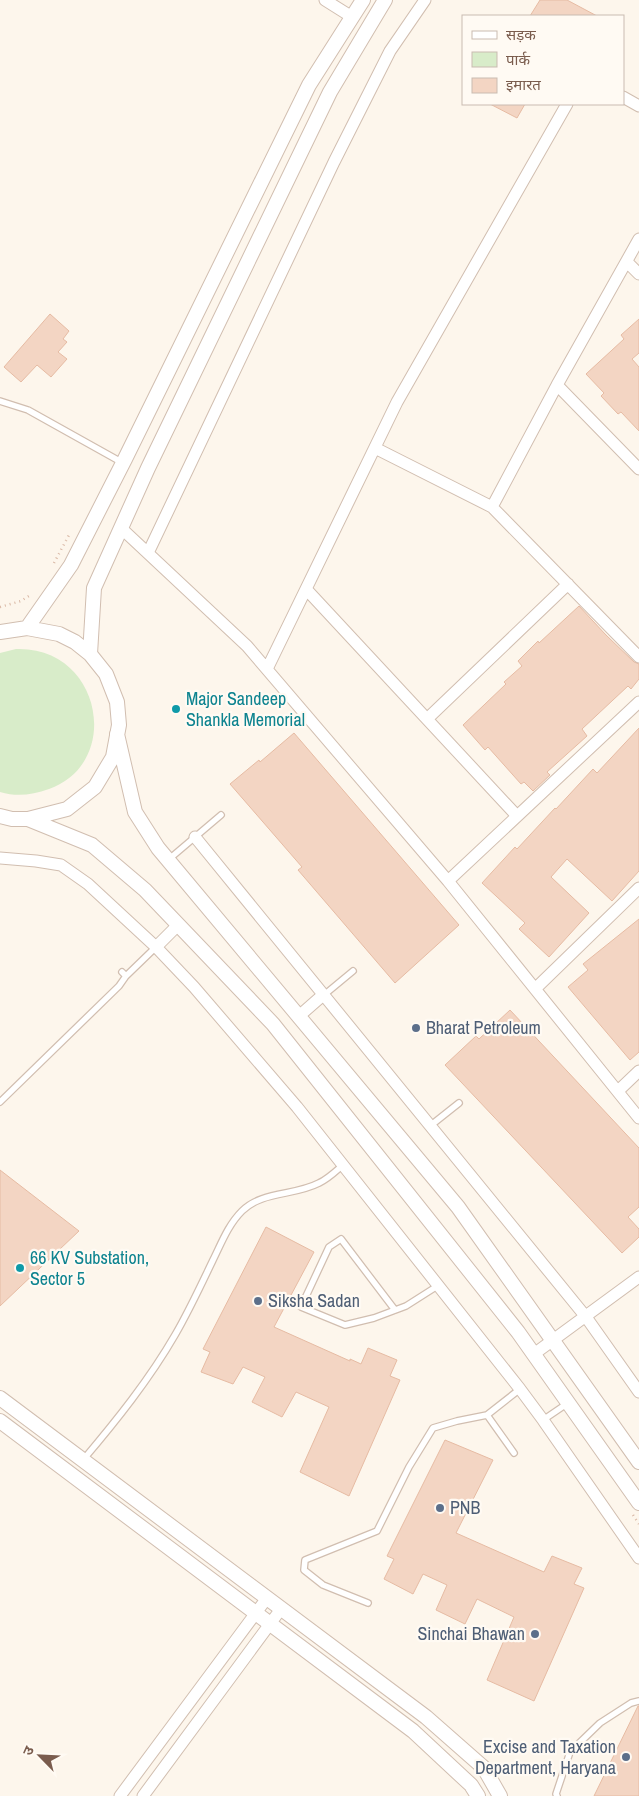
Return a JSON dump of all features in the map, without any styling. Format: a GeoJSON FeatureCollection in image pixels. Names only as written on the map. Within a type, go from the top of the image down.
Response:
{"type":"FeatureCollection","features":[{"type":"Feature","properties":{"kind":"street"},"geometry":{"type":"LineString","coordinates":[[325,0],[352,17]]}},
{"type":"Feature","properties":{"kind":"street"},"geometry":{"type":"LineString","coordinates":[[26,628],[71,565],[123,464],[309,85],[362,0]]}},
{"type":"Feature","properties":{"kind":"street"},"geometry":{"type":"LineString","coordinates":[[90,654],[94,588],[121,528],[330,92],[385,0]]}},
{"type":"Feature","properties":{"kind":"street"},"geometry":{"type":"LineString","coordinates":[[148,553],[338,153],[390,51],[425,0]]}},
{"type":"Feature","properties":{"kind":"street"},"geometry":{"type":"LineString","coordinates":[[624,98],[639,106]]}},
{"type":"Feature","properties":{"kind":"street"},"geometry":{"type":"LineString","coordinates":[[266,669],[397,402],[565,105]]}},
{"type":"Feature","properties":{"kind":"street"},"geometry":{"type":"LineString","coordinates":[[492,507],[557,385],[639,239]]}},
{"type":"Feature","properties":{"kind":"street"},"geometry":{"type":"LineString","coordinates":[[627,262],[639,274]]}},
{"type":"Feature","properties":{"kind":"street"},"geometry":{"type":"LineString","coordinates":[[557,385],[639,469]]}},
{"type":"Feature","properties":{"kind":"street"},"geometry":{"type":"LineString","coordinates":[[375,448],[492,507],[639,657]]}},
{"type":"Feature","properties":{"kind":"street"},"geometry":{"type":"LineString","coordinates":[[121,528],[247,646],[448,881],[639,1118]]}},
{"type":"Feature","properties":{"kind":"street"},"geometry":{"type":"LineString","coordinates":[[427,719],[568,584]]}},
{"type":"Feature","properties":{"kind":"street"},"geometry":{"type":"LineString","coordinates":[[306,589],[517,816]]}},
{"type":"Feature","properties":{"kind":"street"},"geometry":{"type":"LineString","coordinates":[[0,632],[26,628],[59,634],[75,642],[90,654],[106,674],[117,702],[119,725],[113,757],[95,787],[66,809],[28,819]]}},
{"type":"Feature","properties":{"kind":"street"},"geometry":{"type":"LineString","coordinates":[[448,881],[639,702]]}},
{"type":"Feature","properties":{"kind":"street"},"geometry":{"type":"LineString","coordinates":[[118,734],[135,812],[158,848],[458,1207],[639,1462]]}},
{"type":"Feature","properties":{"kind":"street"},"geometry":{"type":"LineString","coordinates":[[0,816],[28,819],[92,845],[145,890],[273,1024],[518,1332],[639,1503]]}},
{"type":"Feature","properties":{"kind":"street"},"geometry":{"type":"LineString","coordinates":[[195,837],[586,1317],[639,1391]]}},
{"type":"Feature","properties":{"kind":"street"},"geometry":{"type":"LineString","coordinates":[[0,858],[61,865],[88,884],[156,947],[194,987],[297,1107],[439,1285],[543,1420],[639,1558]]}},
{"type":"Feature","properties":{"kind":"street"},"geometry":{"type":"LineString","coordinates":[[535,989],[639,888]]}},
{"type":"Feature","properties":{"kind":"street"},"geometry":{"type":"LineString","coordinates":[[156,947],[178,925]]}},
{"type":"Feature","properties":{"kind":"street"},"geometry":{"type":"LineString","coordinates":[[298,1017],[323,996]]}},
{"type":"Feature","properties":{"kind":"street"},"geometry":{"type":"LineString","coordinates":[[618,1092],[639,1071]]}},
{"type":"Feature","properties":{"kind":"street"},"geometry":{"type":"LineString","coordinates":[[534,1354],[639,1277]]}},
{"type":"Feature","properties":{"kind":"street"},"geometry":{"type":"LineString","coordinates":[[0,1398],[426,1717],[484,1768],[500,1796]]}},
{"type":"Feature","properties":{"kind":"street"},"geometry":{"type":"LineString","coordinates":[[0,1420],[413,1731],[471,1786],[478,1796]]}},
{"type":"Feature","properties":{"kind":"street"},"geometry":{"type":"LineString","coordinates":[[120,1796],[267,1598]]}},
{"type":"Feature","properties":{"kind":"street"},"geometry":{"type":"LineString","coordinates":[[143,1796],[281,1609]]}},
{"type":"Feature","properties":{"kind":"lane"},"geometry":{"type":"LineString","coordinates":[[0,401],[28,410],[123,464]]}},
{"type":"Feature","properties":{"kind":"lane"},"geometry":{"type":"LineString","coordinates":[[168,860],[221,815]]}},
{"type":"Feature","properties":{"kind":"lane"},"geometry":{"type":"LineString","coordinates":[[0,1102],[119,986],[124,974],[156,947]]}},
{"type":"Feature","properties":{"kind":"lane"},"geometry":{"type":"LineString","coordinates":[[323,996],[352,971]]}},
{"type":"Feature","properties":{"kind":"lane"},"geometry":{"type":"LineString","coordinates":[[430,1126],[459,1103]]}},
{"type":"Feature","properties":{"kind":"lane"},"geometry":{"type":"LineString","coordinates":[[83,1460],[136,1394],[175,1335],[229,1227],[242,1211],[256,1201],[276,1194],[295,1192],[320,1183],[343,1165]]}},
{"type":"Feature","properties":{"kind":"lane"},"geometry":{"type":"LineString","coordinates":[[395,1310],[341,1240],[329,1247],[301,1307],[345,1325],[374,1318],[406,1306],[439,1285]]}},
{"type":"Feature","properties":{"kind":"lane"},"geometry":{"type":"LineString","coordinates":[[368,1603],[323,1585],[304,1570],[305,1560],[378,1531],[409,1467],[433,1428],[487,1415],[520,1389]]}},
{"type":"Feature","properties":{"kind":"lane"},"geometry":{"type":"LineString","coordinates":[[543,1420],[568,1403]]}},
{"type":"Feature","properties":{"kind":"lane"},"geometry":{"type":"LineString","coordinates":[[487,1415],[514,1453]]}},
{"type":"Feature","properties":{"kind":"lane"},"geometry":{"type":"LineString","coordinates":[[557,1796],[556,1794],[570,1752],[600,1722],[631,1703],[639,1701]]}},
{"type":"Feature","properties":{"kind":"path"},"geometry":{"type":"LineString","coordinates":[[50,569],[69,534]]}},
{"type":"Feature","properties":{"kind":"path"},"geometry":{"type":"LineString","coordinates":[[0,607],[21,601],[37,590]]}},
{"type":"Feature","properties":{"kind":"green space"},"geometry":{"type":"Polygon","coordinates":[[[16,649],[45,653],[68,666],[84,685],[92,708],[94,732],[87,756],[72,775],[49,789],[24,795],[0,792],[0,653],[16,649]]]}},
{"type":"Feature","properties":{"kind":"building"},"geometry":{"type":"Polygon","coordinates":[[[540,0],[567,0],[595,15],[531,15],[540,0]]]}},
{"type":"Feature","properties":{"kind":"building"},"geometry":{"type":"Polygon","coordinates":[[[492,105],[524,105],[517,118],[492,105]]]}},
{"type":"Feature","properties":{"kind":"building"},"geometry":{"type":"Polygon","coordinates":[[[50,314],[69,331],[63,339],[67,342],[58,352],[67,359],[51,377],[37,365],[21,382],[4,367],[50,314]]]}},
{"type":"Feature","properties":{"kind":"building"},"geometry":{"type":"Polygon","coordinates":[[[639,319],[639,353],[632,359],[639,367],[639,431],[621,412],[618,414],[601,396],[604,393],[586,374],[624,339],[621,335],[639,319]]]}},
{"type":"Feature","properties":{"kind":"building"},"geometry":{"type":"Polygon","coordinates":[[[579,606],[606,635],[634,662],[639,664],[639,679],[631,689],[628,686],[582,729],[587,736],[547,772],[550,775],[533,791],[524,782],[521,784],[488,747],[485,750],[463,725],[522,666],[518,661],[579,606]]]}},
{"type":"Feature","properties":{"kind":"building"},"geometry":{"type":"Polygon","coordinates":[[[639,728],[639,871],[612,901],[567,859],[551,877],[589,913],[549,957],[519,929],[525,923],[482,883],[593,769],[597,773],[639,728]]]}},
{"type":"Feature","properties":{"kind":"building"},"geometry":{"type":"Polygon","coordinates":[[[294,733],[459,925],[395,983],[298,870],[302,867],[230,784],[294,733]]]}},
{"type":"Feature","properties":{"kind":"building"},"geometry":{"type":"Polygon","coordinates":[[[639,919],[639,1052],[630,1060],[568,987],[588,970],[583,964],[639,919]]]}},
{"type":"Feature","properties":{"kind":"building"},"geometry":{"type":"Polygon","coordinates":[[[510,1010],[639,1148],[639,1207],[628,1217],[639,1229],[639,1237],[622,1253],[445,1065],[476,1036],[479,1039],[510,1010]]]}},
{"type":"Feature","properties":{"kind":"building","name":"66 KV Substation, Sector 5"},"geometry":{"type":"Polygon","coordinates":[[[0,1170],[79,1231],[0,1306],[0,1170]]]}},
{"type":"Feature","properties":{"kind":"building"},"geometry":{"type":"Polygon","coordinates":[[[266,1227],[314,1252],[274,1327],[350,1361],[350,1359],[361,1364],[368,1348],[397,1360],[390,1376],[400,1380],[349,1496],[300,1472],[329,1407],[296,1392],[282,1417],[252,1402],[265,1377],[243,1367],[233,1384],[201,1372],[210,1352],[203,1349],[266,1227]]]}},
{"type":"Feature","properties":{"kind":"building"},"geometry":{"type":"Polygon","coordinates":[[[445,1440],[493,1460],[456,1533],[544,1572],[552,1556],[582,1568],[574,1584],[584,1588],[534,1701],[487,1680],[514,1617],[477,1599],[465,1624],[436,1610],[447,1585],[423,1574],[413,1594],[384,1579],[394,1559],[387,1556],[445,1440]]]}},
{"type":"Feature","properties":{"kind":"building","name":"Excise and Taxation Department, Haryana"},"geometry":{"type":"Polygon","coordinates":[[[638,1706],[639,1796],[594,1796],[638,1706]]]}},
{"type":"Feature","properties":{"kind":"place","name":"Major Sandeep Shankla Memorial"},"geometry":{"type":"Point","coordinates":[176,709]}},
{"type":"Feature","properties":{"kind":"place","name":"Bharat Petroleum"},"geometry":{"type":"Point","coordinates":[416,1028]}},
{"type":"Feature","properties":{"kind":"place","name":"66 KV Substation, Sector 5"},"geometry":{"type":"Point","coordinates":[20,1268]}},
{"type":"Feature","properties":{"kind":"place","name":"Siksha Sadan"},"geometry":{"type":"Point","coordinates":[258,1301]}},
{"type":"Feature","properties":{"kind":"place","name":"PNB"},"geometry":{"type":"Point","coordinates":[440,1508]}},
{"type":"Feature","properties":{"kind":"place","name":"Sinchai Bhawan"},"geometry":{"type":"Point","coordinates":[535,1634]}},
{"type":"Feature","properties":{"kind":"place","name":"Excise and Taxation Department, Haryana"},"geometry":{"type":"Point","coordinates":[626,1757]}}]}
